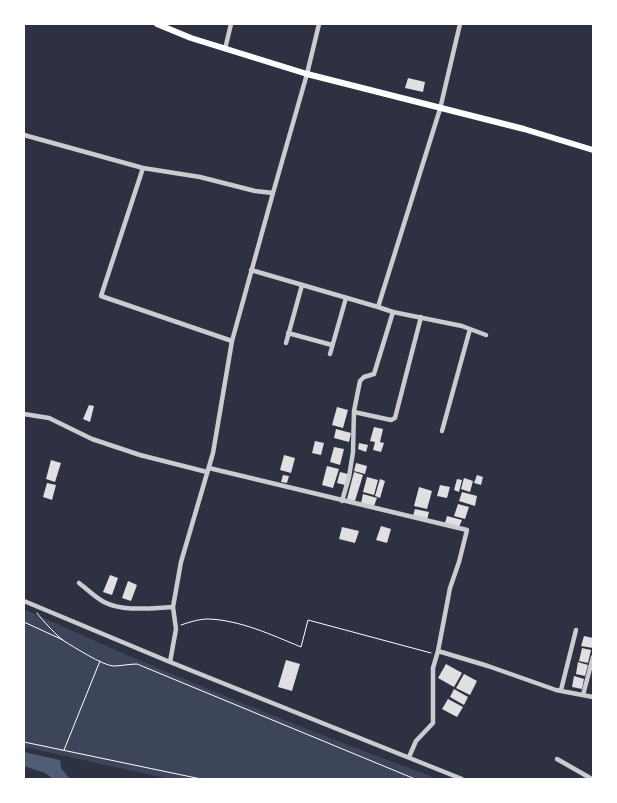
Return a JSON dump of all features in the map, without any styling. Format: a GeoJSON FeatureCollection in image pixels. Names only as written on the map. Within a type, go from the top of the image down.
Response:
{"type":"FeatureCollection","features":[{"type":"Feature","properties":{"kind":"main road"},"geometry":{"type":"LineString","coordinates":[[157,24],[225,49],[308,74],[524,129],[593,150]]}},
{"type":"Feature","properties":{"kind":"street"},"geometry":{"type":"LineString","coordinates":[[225,49],[231,24]]}},
{"type":"Feature","properties":{"kind":"street"},"geometry":{"type":"LineString","coordinates":[[170,662],[176,626],[173,607],[181,562],[208,470],[232,341],[308,74],[319,24]]}},
{"type":"Feature","properties":{"kind":"street"},"geometry":{"type":"LineString","coordinates":[[378,307],[440,109],[460,24]]}},
{"type":"Feature","properties":{"kind":"street"},"geometry":{"type":"LineString","coordinates":[[24,135],[143,168],[200,177],[255,191],[273,193]]}},
{"type":"Feature","properties":{"kind":"street"},"geometry":{"type":"LineString","coordinates":[[143,168],[101,296],[232,341]]}},
{"type":"Feature","properties":{"kind":"street"},"geometry":{"type":"LineString","coordinates":[[252,270],[393,312],[470,329],[486,335]]}},
{"type":"Feature","properties":{"kind":"street"},"geometry":{"type":"LineString","coordinates":[[286,343],[302,285]]}},
{"type":"Feature","properties":{"kind":"street"},"geometry":{"type":"LineString","coordinates":[[330,354],[346,298]]}},
{"type":"Feature","properties":{"kind":"street"},"geometry":{"type":"LineString","coordinates":[[342,501],[354,452],[354,412],[360,381],[364,377],[374,374],[393,312]]}},
{"type":"Feature","properties":{"kind":"street"},"geometry":{"type":"LineString","coordinates":[[354,412],[391,420],[395,418],[421,317]]}},
{"type":"Feature","properties":{"kind":"street"},"geometry":{"type":"LineString","coordinates":[[442,431],[470,329]]}},
{"type":"Feature","properties":{"kind":"street"},"geometry":{"type":"LineString","coordinates":[[288,333],[332,345]]}},
{"type":"Feature","properties":{"kind":"street"},"geometry":{"type":"LineString","coordinates":[[24,414],[49,418],[85,436],[140,455],[275,483],[342,501],[467,530],[460,562],[450,588],[433,668],[434,723],[416,741],[409,757]]}},
{"type":"Feature","properties":{"kind":"street"},"geometry":{"type":"LineString","coordinates":[[79,583],[104,602],[117,607],[173,607]]}},
{"type":"Feature","properties":{"kind":"street"},"geometry":{"type":"LineString","coordinates":[[24,601],[170,662],[462,779]]}},
{"type":"Feature","properties":{"kind":"street"},"geometry":{"type":"LineString","coordinates":[[561,690],[576,630]]}},
{"type":"Feature","properties":{"kind":"street"},"geometry":{"type":"LineString","coordinates":[[438,651],[561,690],[593,697]]}},
{"type":"Feature","properties":{"kind":"street"},"geometry":{"type":"LineString","coordinates":[[583,695],[593,657]]}},
{"type":"Feature","properties":{"kind":"street"},"geometry":{"type":"LineString","coordinates":[[557,758],[592,779]]}},
{"type":"Feature","properties":{"kind":"path"},"geometry":{"type":"LineString","coordinates":[[29,604],[41,619],[64,641]]}},
{"type":"Feature","properties":{"kind":"path"},"geometry":{"type":"LineString","coordinates":[[176,626],[197,620],[225,621],[264,632],[301,647],[308,620],[423,652],[433,654],[438,651]]}},
{"type":"Feature","properties":{"kind":"path"},"geometry":{"type":"LineString","coordinates":[[24,622],[112,666],[137,664],[415,779]]}},
{"type":"Feature","properties":{"kind":"path"},"geometry":{"type":"LineString","coordinates":[[64,750],[100,661]]}},
{"type":"Feature","properties":{"kind":"path"},"geometry":{"type":"LineString","coordinates":[[24,742],[201,779]]}},
{"type":"Feature","properties":{"kind":"shaded area"},"geometry":{"type":"Polygon","coordinates":[[[24,609],[229,698],[438,779],[169,779],[24,747],[24,609]]]}},
{"type":"Feature","properties":{"kind":"shaded area"},"geometry":{"type":"Polygon","coordinates":[[[24,752],[60,760],[61,768],[70,779],[53,779],[45,773],[24,766],[24,752]]]}},
{"type":"Feature","properties":{"kind":"building"},"geometry":{"type":"Polygon","coordinates":[[[408,78],[425,82],[423,92],[405,88],[408,78]]]}},
{"type":"Feature","properties":{"kind":"building"},"geometry":{"type":"Polygon","coordinates":[[[89,405],[94,406],[90,422],[83,419],[89,405]]]}},
{"type":"Feature","properties":{"kind":"building"},"geometry":{"type":"Polygon","coordinates":[[[337,407],[348,410],[343,428],[332,425],[337,407]]]}},
{"type":"Feature","properties":{"kind":"building"},"geometry":{"type":"Polygon","coordinates":[[[374,427],[383,429],[380,442],[384,443],[381,452],[373,450],[375,442],[370,441],[374,427]]]}},
{"type":"Feature","properties":{"kind":"building"},"geometry":{"type":"Polygon","coordinates":[[[336,429],[351,433],[349,442],[334,438],[336,429]]]}},
{"type":"Feature","properties":{"kind":"building"},"geometry":{"type":"Polygon","coordinates":[[[315,441],[324,443],[321,455],[312,453],[315,441]]]}},
{"type":"Feature","properties":{"kind":"building"},"geometry":{"type":"Polygon","coordinates":[[[359,443],[368,445],[366,452],[358,449],[359,443]]]}},
{"type":"Feature","properties":{"kind":"building"},"geometry":{"type":"Polygon","coordinates":[[[334,447],[344,449],[340,465],[330,462],[334,447]]]}},
{"type":"Feature","properties":{"kind":"building"},"geometry":{"type":"Polygon","coordinates":[[[284,455],[295,458],[291,473],[280,470],[284,455]]]}},
{"type":"Feature","properties":{"kind":"building"},"geometry":{"type":"Polygon","coordinates":[[[51,460],[61,463],[55,482],[46,479],[51,460]]]}},
{"type":"Feature","properties":{"kind":"building"},"geometry":{"type":"Polygon","coordinates":[[[356,463],[367,466],[365,474],[354,471],[356,463]]]}},
{"type":"Feature","properties":{"kind":"building"},"geometry":{"type":"Polygon","coordinates":[[[327,466],[339,469],[333,488],[322,485],[327,466]]]}},
{"type":"Feature","properties":{"kind":"building"},"geometry":{"type":"Polygon","coordinates":[[[340,472],[348,474],[345,485],[337,483],[340,472]]]}},
{"type":"Feature","properties":{"kind":"building"},"geometry":{"type":"Polygon","coordinates":[[[354,472],[363,475],[355,501],[347,499],[354,472]]]}},
{"type":"Feature","properties":{"kind":"building"},"geometry":{"type":"Polygon","coordinates":[[[283,475],[289,476],[287,483],[281,482],[283,475]]]}},
{"type":"Feature","properties":{"kind":"building"},"geometry":{"type":"Polygon","coordinates":[[[477,475],[483,477],[481,485],[474,483],[477,475]]]}},
{"type":"Feature","properties":{"kind":"building"},"geometry":{"type":"Polygon","coordinates":[[[367,477],[378,480],[374,495],[363,492],[367,477]]]}},
{"type":"Feature","properties":{"kind":"building"},"geometry":{"type":"Polygon","coordinates":[[[464,478],[473,481],[470,492],[461,489],[464,478]]]}},
{"type":"Feature","properties":{"kind":"building"},"geometry":{"type":"Polygon","coordinates":[[[380,479],[385,481],[380,498],[375,496],[380,479]]]}},
{"type":"Feature","properties":{"kind":"building"},"geometry":{"type":"Polygon","coordinates":[[[457,479],[462,480],[459,492],[454,490],[457,479]]]}},
{"type":"Feature","properties":{"kind":"building"},"geometry":{"type":"Polygon","coordinates":[[[47,483],[56,485],[52,500],[43,497],[47,483]]]}},
{"type":"Feature","properties":{"kind":"building"},"geometry":{"type":"Polygon","coordinates":[[[440,485],[450,487],[447,498],[437,496],[440,485]]]}},
{"type":"Feature","properties":{"kind":"building"},"geometry":{"type":"Polygon","coordinates":[[[419,487],[432,491],[427,509],[414,506],[419,487]]]}},
{"type":"Feature","properties":{"kind":"building"},"geometry":{"type":"Polygon","coordinates":[[[462,492],[477,496],[475,506],[459,501],[462,492]]]}},
{"type":"Feature","properties":{"kind":"building"},"geometry":{"type":"Polygon","coordinates":[[[363,494],[377,498],[374,506],[361,503],[363,494]]]}},
{"type":"Feature","properties":{"kind":"building"},"geometry":{"type":"Polygon","coordinates":[[[458,504],[469,507],[465,519],[454,516],[458,504]]]}},
{"type":"Feature","properties":{"kind":"building"},"geometry":{"type":"Polygon","coordinates":[[[415,509],[429,512],[427,520],[413,516],[415,509]]]}},
{"type":"Feature","properties":{"kind":"building"},"geometry":{"type":"Polygon","coordinates":[[[447,516],[462,520],[459,527],[445,523],[447,516]]]}},
{"type":"Feature","properties":{"kind":"building"},"geometry":{"type":"Polygon","coordinates":[[[381,526],[391,529],[387,543],[376,540],[381,526]]]}},
{"type":"Feature","properties":{"kind":"building"},"geometry":{"type":"Polygon","coordinates":[[[342,527],[359,531],[355,543],[339,539],[342,527]]]}},
{"type":"Feature","properties":{"kind":"building"},"geometry":{"type":"Polygon","coordinates":[[[110,575],[118,578],[112,595],[103,592],[110,575]]]}},
{"type":"Feature","properties":{"kind":"building"},"geometry":{"type":"Polygon","coordinates":[[[128,581],[137,585],[131,601],[122,598],[128,581]]]}},
{"type":"Feature","properties":{"kind":"building"},"geometry":{"type":"Polygon","coordinates":[[[584,636],[593,638],[593,648],[581,646],[584,636]]]}},
{"type":"Feature","properties":{"kind":"building"},"geometry":{"type":"Polygon","coordinates":[[[582,648],[591,650],[588,663],[579,661],[582,648]]]}},
{"type":"Feature","properties":{"kind":"building"},"geometry":{"type":"Polygon","coordinates":[[[286,660],[300,664],[292,691],[278,687],[286,660]]]}},
{"type":"Feature","properties":{"kind":"building"},"geometry":{"type":"Polygon","coordinates":[[[578,662],[588,665],[585,676],[576,674],[578,662]]]}},
{"type":"Feature","properties":{"kind":"building"},"geometry":{"type":"Polygon","coordinates":[[[446,664],[462,673],[454,687],[438,678],[446,664]]]}},
{"type":"Feature","properties":{"kind":"building"},"geometry":{"type":"Polygon","coordinates":[[[464,674],[477,681],[470,695],[456,688],[464,674]]]}},
{"type":"Feature","properties":{"kind":"building"},"geometry":{"type":"Polygon","coordinates":[[[574,676],[584,679],[582,689],[572,687],[574,676]]]}},
{"type":"Feature","properties":{"kind":"building"},"geometry":{"type":"Polygon","coordinates":[[[454,689],[468,697],[464,705],[450,697],[454,689]]]}},
{"type":"Feature","properties":{"kind":"building"},"geometry":{"type":"Polygon","coordinates":[[[448,699],[463,707],[457,717],[442,709],[448,699]]]}}]}
